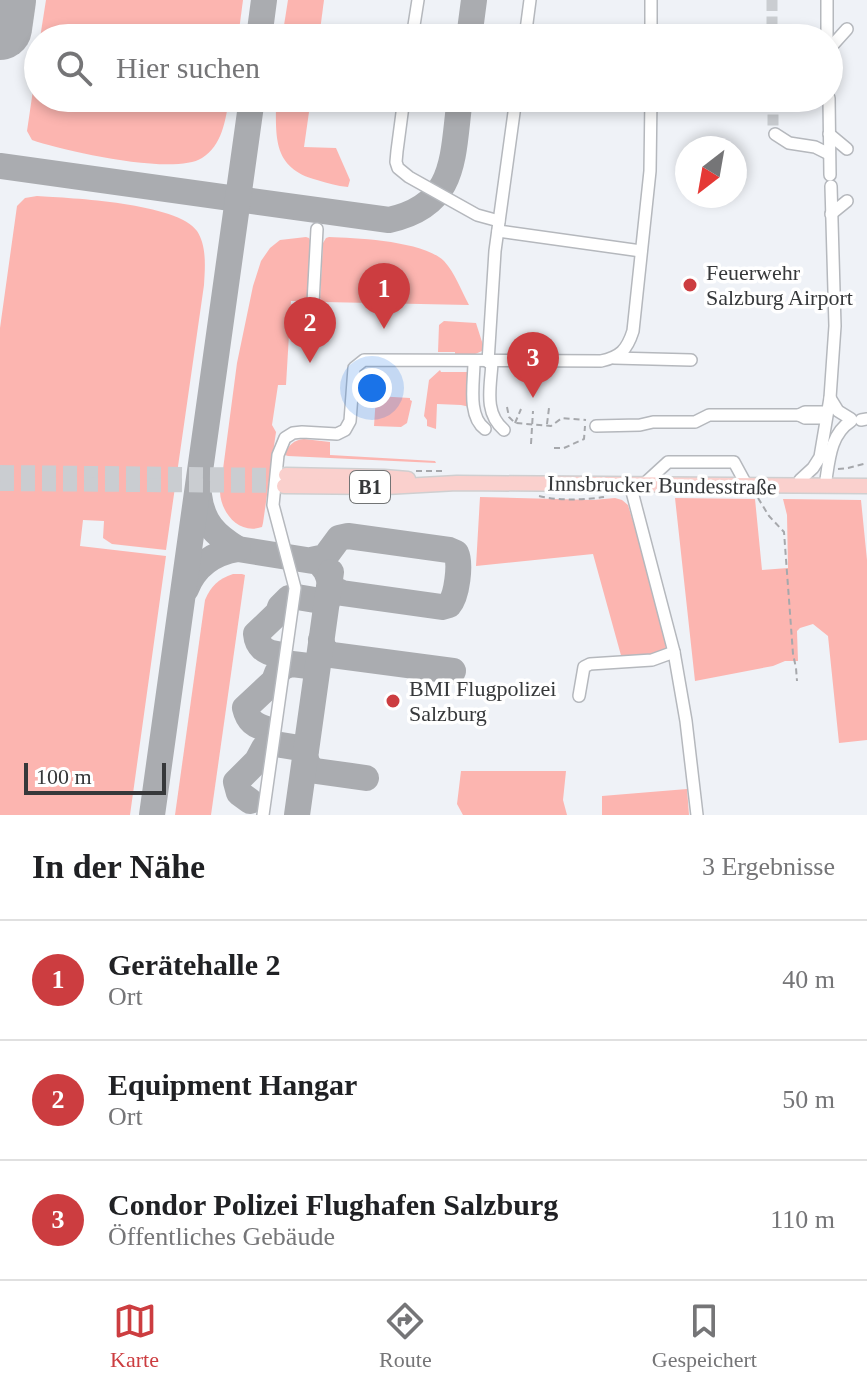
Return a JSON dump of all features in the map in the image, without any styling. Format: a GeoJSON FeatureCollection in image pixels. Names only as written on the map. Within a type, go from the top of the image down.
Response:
{"type":"FeatureCollection","features":[{"type":"Feature","properties":{"kind":"main road","name":"Innsbrucker Bundesstraße"},"geometry":{"type":"LineString","coordinates":[[285,481],[386,487],[453,477],[752,491],[796,483],[864,485]]}},
{"type":"Feature","properties":{"kind":"street"},"geometry":{"type":"LineString","coordinates":[[414,24],[418,0]]}},
{"type":"Feature","properties":{"kind":"street"},"geometry":{"type":"LineString","coordinates":[[527,24],[530,0]]}},
{"type":"Feature","properties":{"kind":"street"},"geometry":{"type":"LineString","coordinates":[[651,0],[651,24]]}},
{"type":"Feature","properties":{"kind":"street"},"geometry":{"type":"LineString","coordinates":[[827,0],[827,24]]}},
{"type":"Feature","properties":{"kind":"street"},"geometry":{"type":"LineString","coordinates":[[843,33],[847,29]]}},
{"type":"Feature","properties":{"kind":"street"},"geometry":{"type":"LineString","coordinates":[[402,112],[396,162],[398,168],[409,177],[498,226],[641,251]]}},
{"type":"Feature","properties":{"kind":"street"},"geometry":{"type":"LineString","coordinates":[[504,430],[496,423],[490,410],[490,362],[495,251],[514,112]]}},
{"type":"Feature","properties":{"kind":"street"},"geometry":{"type":"LineString","coordinates":[[614,358],[630,343],[633,331],[650,171],[651,112]]}},
{"type":"Feature","properties":{"kind":"street"},"geometry":{"type":"LineString","coordinates":[[796,483],[820,457],[830,398],[835,326],[829,112]]}},
{"type":"Feature","properties":{"kind":"street"},"geometry":{"type":"LineString","coordinates":[[775,134],[789,143],[815,147],[829,154]]}},
{"type":"Feature","properties":{"kind":"street"},"geometry":{"type":"LineString","coordinates":[[829,134],[847,149]]}},
{"type":"Feature","properties":{"kind":"street"},"geometry":{"type":"LineString","coordinates":[[831,214],[847,201]]}},
{"type":"Feature","properties":{"kind":"street"},"geometry":{"type":"LineString","coordinates":[[311,340],[317,229]]}},
{"type":"Feature","properties":{"kind":"street"},"geometry":{"type":"LineString","coordinates":[[263,815],[295,588],[273,505],[285,438],[293,433],[331,435],[345,430],[350,421],[354,368],[364,360],[691,360]]}},
{"type":"Feature","properties":{"kind":"street"},"geometry":{"type":"LineString","coordinates":[[474,362],[473,405],[479,425],[485,429]]}},
{"type":"Feature","properties":{"kind":"street"},"geometry":{"type":"LineString","coordinates":[[830,398],[838,411],[858,420]]}},
{"type":"Feature","properties":{"kind":"street"},"geometry":{"type":"LineString","coordinates":[[591,423],[640,425],[695,422],[709,415],[799,415],[805,412],[826,415]]}},
{"type":"Feature","properties":{"kind":"street"},"geometry":{"type":"LineString","coordinates":[[825,486],[835,437],[841,429],[858,420]]}},
{"type":"Feature","properties":{"kind":"street"},"geometry":{"type":"LineString","coordinates":[[697,815],[674,652],[637,484],[668,462],[734,462],[752,491]]}},
{"type":"Feature","properties":{"kind":"street"},"geometry":{"type":"LineString","coordinates":[[579,696],[584,667],[590,664],[652,660],[674,652]]}},
{"type":"Feature","properties":{"kind":"path"},"geometry":{"type":"LineString","coordinates":[[507,407],[513,422],[551,426],[562,418],[591,423]]}},
{"type":"Feature","properties":{"kind":"path"},"geometry":{"type":"LineString","coordinates":[[547,425],[549,408]]}},
{"type":"Feature","properties":{"kind":"path"},"geometry":{"type":"LineString","coordinates":[[531,444],[533,411]]}},
{"type":"Feature","properties":{"kind":"path"},"geometry":{"type":"LineString","coordinates":[[586,414],[591,423]]}},
{"type":"Feature","properties":{"kind":"path"},"geometry":{"type":"LineString","coordinates":[[554,448],[564,448],[584,439],[591,423]]}},
{"type":"Feature","properties":{"kind":"path"},"geometry":{"type":"LineString","coordinates":[[838,469],[867,463]]}},
{"type":"Feature","properties":{"kind":"path"},"geometry":{"type":"LineString","coordinates":[[411,471],[453,477]]}},
{"type":"Feature","properties":{"kind":"path"},"geometry":{"type":"LineString","coordinates":[[752,491],[784,532],[797,681]]}},
{"type":"Feature","properties":{"kind":"shaded area"},"geometry":{"type":"Polygon","coordinates":[[[46,0],[243,0],[240,24],[42,24],[46,0]]]}},
{"type":"Feature","properties":{"kind":"shaded area"},"geometry":{"type":"Polygon","coordinates":[[[288,0],[324,0],[321,24],[284,24],[288,0]]]}},
{"type":"Feature","properties":{"kind":"shaded area"},"geometry":{"type":"Polygon","coordinates":[[[30,112],[226,112],[214,147],[202,158],[188,163],[144,163],[92,155],[32,140],[27,131],[30,112]]]}},
{"type":"Feature","properties":{"kind":"shaded area"},"geometry":{"type":"Polygon","coordinates":[[[276,112],[309,112],[304,147],[336,148],[350,180],[348,187],[302,175],[292,168],[280,149],[276,112]]]}},
{"type":"Feature","properties":{"kind":"shaded area"},"geometry":{"type":"Polygon","coordinates":[[[37,196],[123,204],[169,214],[197,231],[204,250],[204,285],[166,550],[112,544],[103,538],[104,521],[83,520],[80,546],[166,556],[130,815],[0,815],[0,328],[17,206],[25,198],[37,196]]]}},
{"type":"Feature","properties":{"kind":"shaded area"},"geometry":{"type":"Polygon","coordinates":[[[306,237],[311,242],[307,299],[291,301],[286,385],[278,385],[272,425],[276,432],[263,523],[262,527],[246,528],[228,514],[220,492],[237,363],[261,261],[280,240],[306,237]]]}},
{"type":"Feature","properties":{"kind":"shaded area"},"geometry":{"type":"Polygon","coordinates":[[[329,237],[390,242],[434,254],[451,271],[469,305],[323,302],[320,298],[323,243],[329,237]]]}},
{"type":"Feature","properties":{"kind":"shaded area"},"geometry":{"type":"Polygon","coordinates":[[[444,321],[476,323],[482,351],[471,356],[438,352],[439,325],[444,321]]]}},
{"type":"Feature","properties":{"kind":"shaded area"},"geometry":{"type":"Polygon","coordinates":[[[440,370],[470,372],[470,407],[437,404],[436,429],[427,426],[424,416],[429,380],[440,370]]]}},
{"type":"Feature","properties":{"kind":"shaded area"},"geometry":{"type":"Polygon","coordinates":[[[376,396],[410,398],[407,423],[401,427],[374,426],[376,396]]]}},
{"type":"Feature","properties":{"kind":"shaded area"},"geometry":{"type":"Polygon","coordinates":[[[304,439],[330,442],[330,455],[436,463],[285,455],[292,444],[304,439]]]}},
{"type":"Feature","properties":{"kind":"shaded area"},"geometry":{"type":"Polygon","coordinates":[[[480,497],[622,500],[628,505],[650,576],[666,649],[660,654],[622,659],[593,554],[476,566],[480,497]]]}},
{"type":"Feature","properties":{"kind":"shaded area"},"geometry":{"type":"Polygon","coordinates":[[[675,498],[755,499],[762,570],[788,568],[787,515],[783,499],[861,500],[867,560],[867,740],[839,743],[828,636],[813,624],[797,631],[798,661],[785,661],[695,681],[675,498]]]}},
{"type":"Feature","properties":{"kind":"shaded area"},"geometry":{"type":"Polygon","coordinates":[[[233,574],[245,575],[211,815],[175,815],[205,600],[216,584],[233,574]]]}},
{"type":"Feature","properties":{"kind":"shaded area"},"geometry":{"type":"Polygon","coordinates":[[[461,771],[566,771],[563,800],[567,815],[463,815],[457,804],[461,771]]]}},
{"type":"Feature","properties":{"kind":"shaded area"},"geometry":{"type":"Polygon","coordinates":[[[687,789],[689,815],[602,815],[602,796],[687,789]]]}},
{"type":"Feature","properties":{"kind":"taxiway"},"geometry":{"type":"LineString","coordinates":[[261,24],[264,0]]}},
{"type":"Feature","properties":{"kind":"taxiway"},"geometry":{"type":"LineString","coordinates":[[471,24],[474,0]]}},
{"type":"Feature","properties":{"kind":"taxiway"},"geometry":{"type":"LineString","coordinates":[[152,815],[250,112]]}},
{"type":"Feature","properties":{"kind":"taxiway"},"geometry":{"type":"LineString","coordinates":[[0,166],[389,220],[412,213],[428,203],[440,190],[452,158],[458,112]]}},
{"type":"Feature","properties":{"kind":"taxiway"},"geometry":{"type":"LineString","coordinates":[[186,589],[194,574],[206,562],[238,549],[211,527],[203,513],[199,495]]}},
{"type":"Feature","properties":{"kind":"taxiway"},"geometry":{"type":"LineString","coordinates":[[238,549],[319,562],[333,589],[342,593],[442,607],[452,601],[457,580],[456,553],[449,550],[348,536],[339,538],[325,557],[311,560]]}},
{"type":"Feature","properties":{"kind":"taxiway"},"geometry":{"type":"LineString","coordinates":[[297,815],[331,572]]}},
{"type":"Feature","properties":{"kind":"taxiway"},"geometry":{"type":"LineString","coordinates":[[277,654],[262,648],[256,634],[278,613],[280,607],[289,598],[297,597],[327,602]]}},
{"type":"Feature","properties":{"kind":"taxiway"},"geometry":{"type":"LineString","coordinates":[[321,640],[324,650],[332,655],[453,671]]}},
{"type":"Feature","properties":{"kind":"taxiway"},"geometry":{"type":"LineString","coordinates":[[267,729],[253,722],[245,708],[274,681],[283,667],[292,664],[317,667]]}},
{"type":"Feature","properties":{"kind":"taxiway"},"geometry":{"type":"LineString","coordinates":[[250,801],[239,793],[236,782],[257,761],[264,748],[275,744],[306,749]]}},
{"type":"Feature","properties":{"kind":"taxiway"},"geometry":{"type":"LineString","coordinates":[[305,757],[309,767],[316,771],[366,778]]}},
{"type":"Feature","properties":{"kind":"runway"},"geometry":{"type":"LineString","coordinates":[[0,28],[4,0]]}},
{"type":"Feature","properties":{"kind":"tunnel"},"geometry":{"type":"LineString","coordinates":[[772,0],[772,24]]}},
{"type":"Feature","properties":{"kind":"tunnel"},"geometry":{"type":"LineString","coordinates":[[773,112],[775,134]]}},
{"type":"Feature","properties":{"kind":"tunnel"},"geometry":{"type":"LineString","coordinates":[[0,472],[286,475]]}},
{"type":"Feature","properties":{"kind":"tunnel"},"geometry":{"type":"LineString","coordinates":[[0,484],[284,486]]}},
{"type":"Feature","properties":{"kind":"place","name":"Feuerwehr Salzburg Airport"},"geometry":{"type":"Point","coordinates":[690,285]}},
{"type":"Feature","properties":{"kind":"place","name":"Gerätehalle 2"},"geometry":{"type":"Point","coordinates":[384,329]}},
{"type":"Feature","properties":{"kind":"place","name":"Equipment Hangar"},"geometry":{"type":"Point","coordinates":[310,363]}},
{"type":"Feature","properties":{"kind":"place","name":"Condor Polizei Flughafen Salzburg"},"geometry":{"type":"Point","coordinates":[533,398]}},
{"type":"Feature","properties":{"kind":"place","name":"BMI Flugpolizei Salzburg"},"geometry":{"type":"Point","coordinates":[393,701]}}]}
